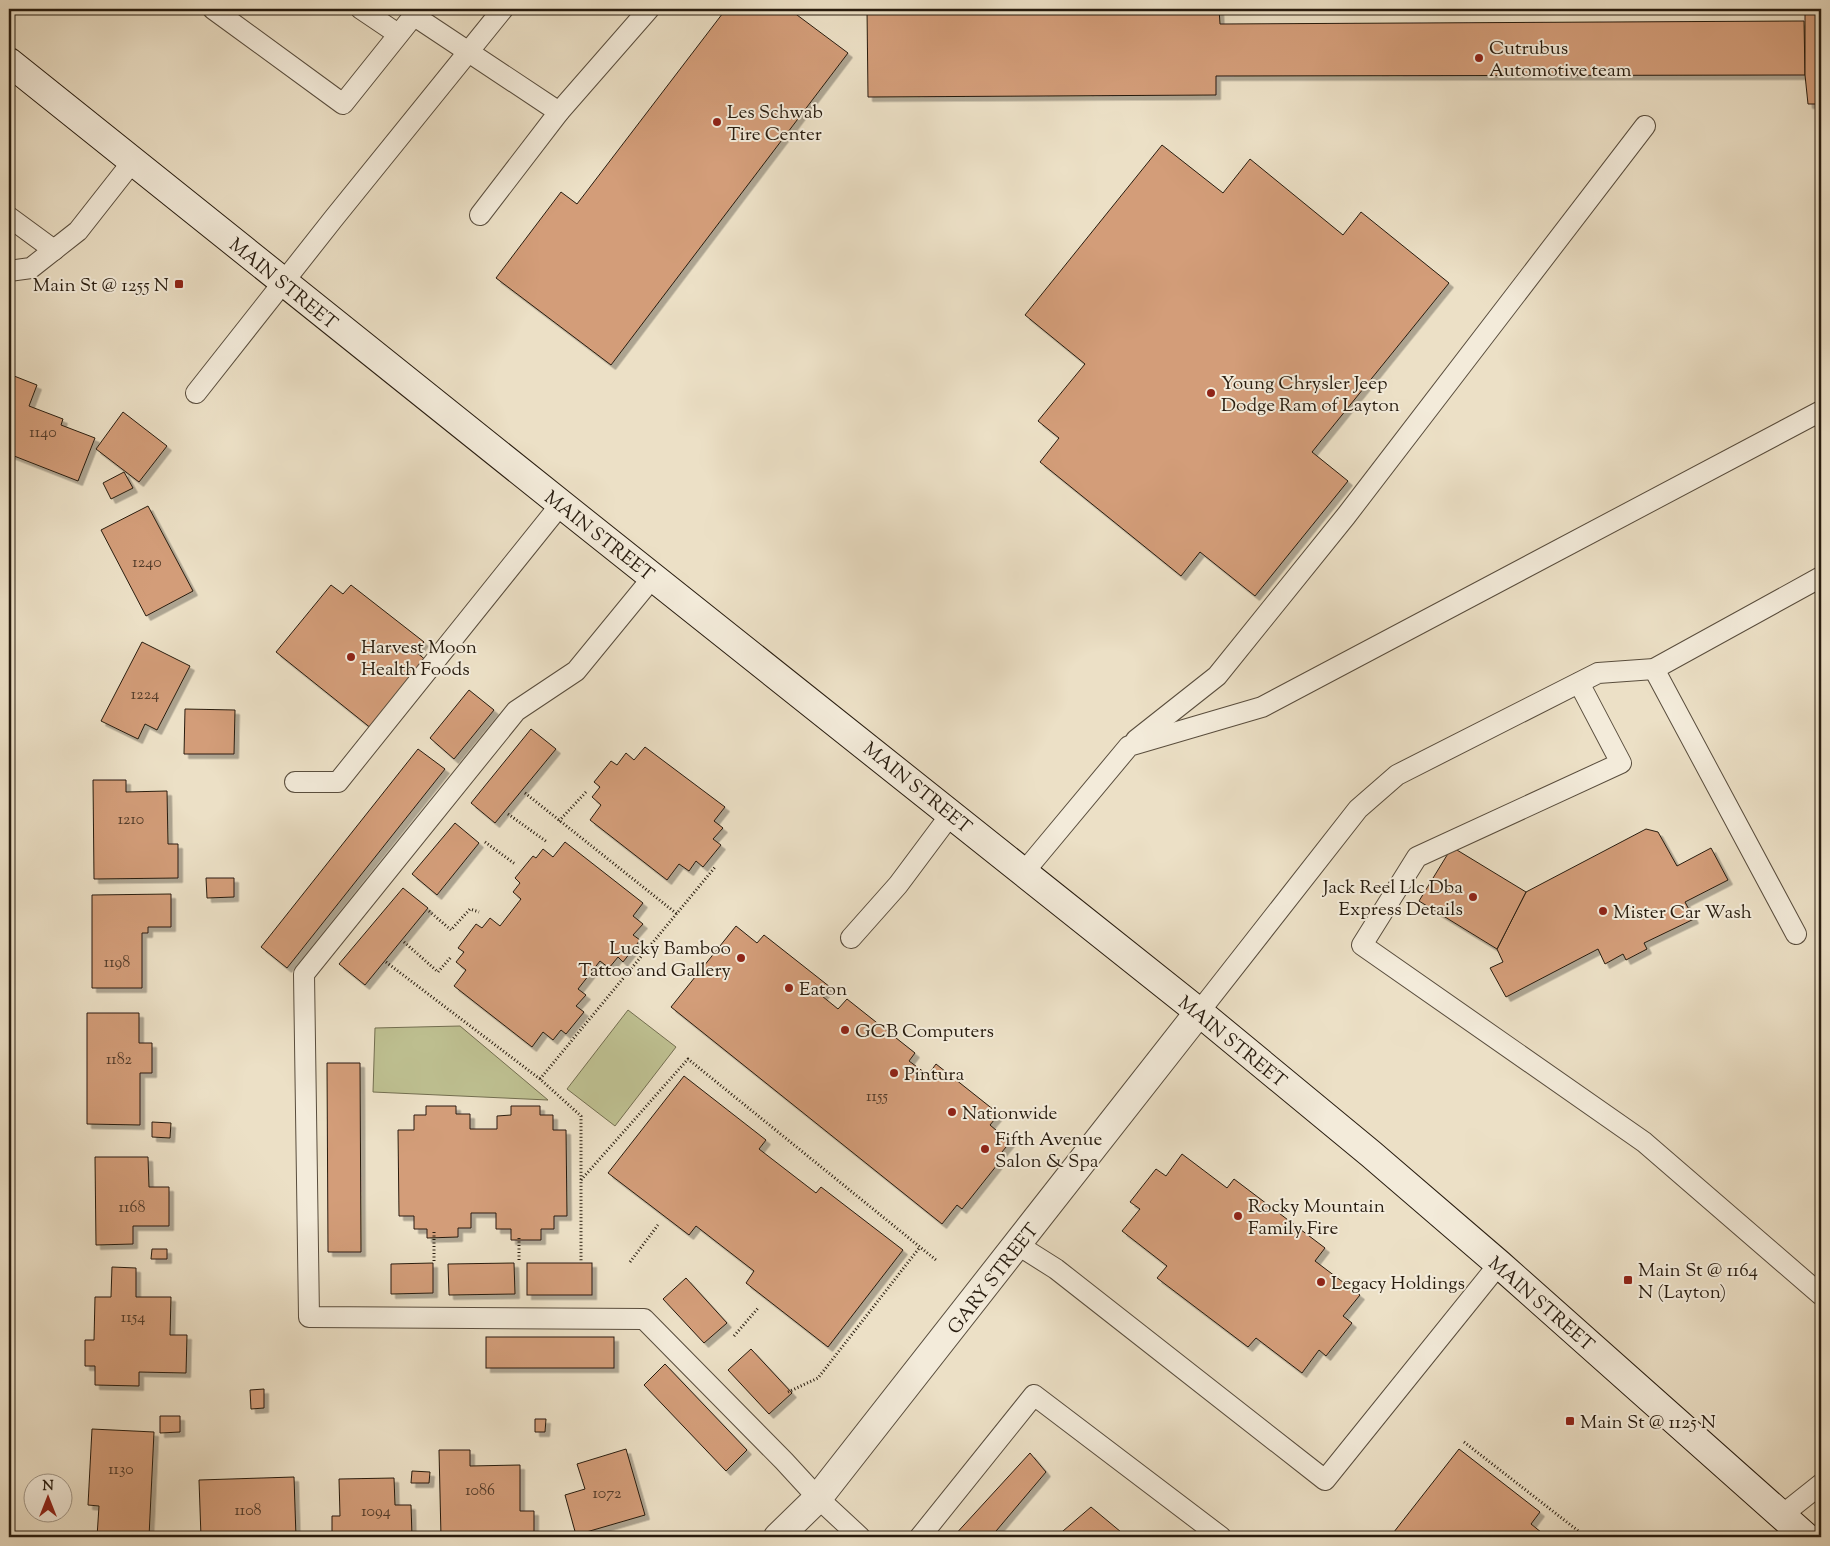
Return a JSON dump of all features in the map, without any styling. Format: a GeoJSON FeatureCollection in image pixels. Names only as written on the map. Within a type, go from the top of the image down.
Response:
{"type":"FeatureCollection","features":[{"type":"Feature","properties":{"kind":"main road","name":"MAIN STREET"},"geometry":{"type":"LineString","coordinates":[[9,62],[1199,1012],[1499,1264],[1806,1537]]}},
{"type":"Feature","properties":{"kind":"main road","name":"GARY STREET"},"geometry":{"type":"LineString","coordinates":[[778,1537],[818,1498],[1199,1012]]}},
{"type":"Feature","properties":{"kind":"lane"},"geometry":{"type":"LineString","coordinates":[[213,9],[343,104],[416,12],[467,52],[559,112]]}},
{"type":"Feature","properties":{"kind":"lane"},"geometry":{"type":"LineString","coordinates":[[361,9],[398,34]]}},
{"type":"Feature","properties":{"kind":"lane"},"geometry":{"type":"LineString","coordinates":[[196,393],[467,52],[504,9]]}},
{"type":"Feature","properties":{"kind":"lane"},"geometry":{"type":"LineString","coordinates":[[480,215],[559,112],[649,9]]}},
{"type":"Feature","properties":{"kind":"lane"},"geometry":{"type":"LineString","coordinates":[[1024,872],[1129,746],[1217,676],[1352,509],[1645,126]]}},
{"type":"Feature","properties":{"kind":"lane"},"geometry":{"type":"LineString","coordinates":[[9,271],[30,268],[78,231],[132,161]]}},
{"type":"Feature","properties":{"kind":"lane"},"geometry":{"type":"LineString","coordinates":[[9,217],[54,250]]}},
{"type":"Feature","properties":{"kind":"lane"},"geometry":{"type":"LineString","coordinates":[[1129,746],[1262,707],[1821,411]]}},
{"type":"Feature","properties":{"kind":"lane"},"geometry":{"type":"LineString","coordinates":[[295,782],[338,782],[561,504]]}},
{"type":"Feature","properties":{"kind":"lane"},"geometry":{"type":"LineString","coordinates":[[653,577],[576,671],[516,711],[304,974],[309,1317],[644,1319],[818,1498],[860,1537]]}},
{"type":"Feature","properties":{"kind":"lane"},"geometry":{"type":"LineString","coordinates":[[1199,1012],[1358,809],[1397,775],[1598,673],[1654,670],[1821,577]]}},
{"type":"Feature","properties":{"kind":"lane"},"geometry":{"type":"LineString","coordinates":[[1654,670],[1796,934]]}},
{"type":"Feature","properties":{"kind":"lane"},"geometry":{"type":"LineString","coordinates":[[1579,683],[1620,763],[1418,857],[1362,945],[1644,1142],[1821,1295]]}},
{"type":"Feature","properties":{"kind":"lane"},"geometry":{"type":"LineString","coordinates":[[851,938],[898,885],[952,814]]}},
{"type":"Feature","properties":{"kind":"lane"},"geometry":{"type":"LineString","coordinates":[[1018,1245],[1056,1269],[1325,1480],[1499,1264]]}},
{"type":"Feature","properties":{"kind":"lane"},"geometry":{"type":"LineString","coordinates":[[920,1537],[1034,1395],[1221,1537]]}},
{"type":"Feature","properties":{"kind":"lane"},"geometry":{"type":"LineString","coordinates":[[1782,1515],[1821,1484]]}},
{"type":"Feature","properties":{"kind":"path"},"geometry":{"type":"LineString","coordinates":[[559,821],[586,792]]}},
{"type":"Feature","properties":{"kind":"path"},"geometry":{"type":"LineString","coordinates":[[525,793],[677,914]]}},
{"type":"Feature","properties":{"kind":"path"},"geometry":{"type":"LineString","coordinates":[[508,814],[547,842]]}},
{"type":"Feature","properties":{"kind":"path"},"geometry":{"type":"LineString","coordinates":[[485,842],[515,864]]}},
{"type":"Feature","properties":{"kind":"path"},"geometry":{"type":"LineString","coordinates":[[540,1079],[716,866]]}},
{"type":"Feature","properties":{"kind":"path"},"geometry":{"type":"LineString","coordinates":[[429,911],[452,930],[470,909],[479,912]]}},
{"type":"Feature","properties":{"kind":"path"},"geometry":{"type":"LineString","coordinates":[[404,942],[438,972],[450,957]]}},
{"type":"Feature","properties":{"kind":"path"},"geometry":{"type":"LineString","coordinates":[[386,962],[540,1079],[581,1116],[581,1262]]}},
{"type":"Feature","properties":{"kind":"path"},"geometry":{"type":"LineString","coordinates":[[581,1180],[688,1059],[936,1260]]}},
{"type":"Feature","properties":{"kind":"path"},"geometry":{"type":"LineString","coordinates":[[630,1262],[658,1225]]}},
{"type":"Feature","properties":{"kind":"path"},"geometry":{"type":"LineString","coordinates":[[434,1232],[434,1261]]}},
{"type":"Feature","properties":{"kind":"path"},"geometry":{"type":"LineString","coordinates":[[518,1238],[518,1261]]}},
{"type":"Feature","properties":{"kind":"path"},"geometry":{"type":"LineString","coordinates":[[788,1392],[818,1378],[920,1247]]}},
{"type":"Feature","properties":{"kind":"path"},"geometry":{"type":"LineString","coordinates":[[734,1336],[759,1307]]}},
{"type":"Feature","properties":{"kind":"path"},"geometry":{"type":"LineString","coordinates":[[1464,1442],[1586,1537]]}},
{"type":"Feature","properties":{"kind":"green space"},"geometry":{"type":"Polygon","coordinates":[[[628,1010],[676,1047],[615,1126],[567,1089],[628,1010]]]}},
{"type":"Feature","properties":{"kind":"green space"},"geometry":{"type":"Polygon","coordinates":[[[460,1026],[548,1100],[373,1092],[375,1028],[460,1026]]]}},
{"type":"Feature","properties":{"kind":"building","name":"Les Schwab Tire Center"},"geometry":{"type":"Polygon","coordinates":[[[726,9],[789,9],[848,53],[611,365],[496,278],[561,192],[577,204],[726,9]]]}},
{"type":"Feature","properties":{"kind":"building"},"geometry":{"type":"Polygon","coordinates":[[[867,9],[1219,9],[1220,24],[1804,21],[1805,75],[1216,76],[1216,95],[868,97],[867,9]]]}},
{"type":"Feature","properties":{"kind":"building"},"geometry":{"type":"Polygon","coordinates":[[[1805,9],[1821,9],[1821,104],[1808,104],[1805,75],[1805,9]]]}},
{"type":"Feature","properties":{"kind":"building","name":"Young Chrysler Jeep Dodge Ram of Layton"},"geometry":{"type":"Polygon","coordinates":[[[1162,145],[1223,193],[1250,159],[1343,235],[1361,212],[1449,283],[1312,452],[1348,481],[1255,596],[1200,552],[1181,576],[1040,462],[1059,438],[1038,421],[1085,364],[1025,315],[1162,145]]]}},
{"type":"Feature","properties":{"kind":"building"},"geometry":{"type":"Polygon","coordinates":[[[9,374],[37,385],[29,406],[63,419],[61,425],[95,438],[78,481],[9,454],[9,374]]]}},
{"type":"Feature","properties":{"kind":"building"},"geometry":{"type":"Polygon","coordinates":[[[123,412],[167,446],[139,482],[96,449],[123,412]]]}},
{"type":"Feature","properties":{"kind":"building"},"geometry":{"type":"Polygon","coordinates":[[[124,472],[133,488],[111,499],[103,483],[124,472]]]}},
{"type":"Feature","properties":{"kind":"building"},"geometry":{"type":"Polygon","coordinates":[[[148,506],[193,591],[146,616],[101,530],[148,506]]]}},
{"type":"Feature","properties":{"kind":"building","name":"Harvest Moon Health Foods"},"geometry":{"type":"Polygon","coordinates":[[[331,585],[343,594],[351,585],[424,642],[416,652],[427,661],[372,729],[276,652],[331,585]]]}},
{"type":"Feature","properties":{"kind":"building"},"geometry":{"type":"Polygon","coordinates":[[[142,642],[190,666],[157,730],[145,724],[138,739],[101,721],[142,642]]]}},
{"type":"Feature","properties":{"kind":"building"},"geometry":{"type":"Polygon","coordinates":[[[469,690],[494,710],[454,759],[430,738],[469,690]]]}},
{"type":"Feature","properties":{"kind":"building"},"geometry":{"type":"Polygon","coordinates":[[[185,709],[235,710],[234,754],[184,754],[185,709]]]}},
{"type":"Feature","properties":{"kind":"building"},"geometry":{"type":"Polygon","coordinates":[[[531,729],[556,749],[495,823],[471,803],[531,729]]]}},
{"type":"Feature","properties":{"kind":"building"},"geometry":{"type":"Polygon","coordinates":[[[645,747],[725,807],[714,821],[723,828],[713,839],[721,845],[703,867],[696,861],[689,871],[679,864],[667,880],[590,820],[601,805],[592,797],[600,787],[594,782],[611,761],[617,765],[626,753],[634,760],[645,747]]]}},
{"type":"Feature","properties":{"kind":"building"},"geometry":{"type":"Polygon","coordinates":[[[418,749],[445,769],[287,968],[261,947],[418,749]]]}},
{"type":"Feature","properties":{"kind":"building"},"geometry":{"type":"Polygon","coordinates":[[[93,780],[126,780],[126,792],[167,791],[168,844],[178,844],[178,878],[94,879],[93,780]]]}},
{"type":"Feature","properties":{"kind":"building"},"geometry":{"type":"Polygon","coordinates":[[[455,823],[479,843],[437,895],[412,874],[455,823]]]}},
{"type":"Feature","properties":{"kind":"building","name":"Mister Car Wash"},"geometry":{"type":"Polygon","coordinates":[[[1646,829],[1658,832],[1677,866],[1711,848],[1728,880],[1685,902],[1694,919],[1644,943],[1647,949],[1626,960],[1623,954],[1605,964],[1598,949],[1506,997],[1490,968],[1503,962],[1497,949],[1526,892],[1646,829]]]}},
{"type":"Feature","properties":{"kind":"building"},"geometry":{"type":"Polygon","coordinates":[[[565,842],[643,903],[633,916],[643,924],[633,935],[640,940],[623,962],[618,957],[609,968],[600,961],[578,989],[586,995],[576,1006],[584,1012],[566,1034],[561,1030],[553,1040],[543,1032],[532,1047],[454,986],[466,970],[456,962],[464,952],[458,948],[476,924],[482,928],[490,918],[500,926],[521,899],[513,892],[520,883],[515,878],[533,856],[536,858],[543,849],[553,857],[565,842]]]}},
{"type":"Feature","properties":{"kind":"building","name":"Jack Reel Llc Dba Express Details"},"geometry":{"type":"Polygon","coordinates":[[[1452,847],[1526,892],[1497,949],[1419,901],[1452,847]]]}},
{"type":"Feature","properties":{"kind":"building"},"geometry":{"type":"Polygon","coordinates":[[[206,878],[234,878],[234,897],[207,898],[206,878]]]}},
{"type":"Feature","properties":{"kind":"building"},"geometry":{"type":"Polygon","coordinates":[[[403,888],[428,908],[365,985],[339,964],[403,888]]]}},
{"type":"Feature","properties":{"kind":"building"},"geometry":{"type":"Polygon","coordinates":[[[171,894],[171,927],[148,927],[148,933],[142,933],[142,988],[92,988],[92,895],[171,894]]]}},
{"type":"Feature","properties":{"kind":"building"},"geometry":{"type":"Polygon","coordinates":[[[736,926],[757,943],[764,935],[830,987],[822,996],[838,1009],[847,999],[915,1053],[909,1061],[928,1075],[936,1064],[999,1114],[990,1125],[1010,1142],[998,1157],[1001,1160],[962,1209],[957,1205],[942,1224],[671,1007],[736,926]]]}},
{"type":"Feature","properties":{"kind":"building"},"geometry":{"type":"Polygon","coordinates":[[[87,1013],[139,1013],[139,1043],[152,1043],[152,1073],[140,1073],[140,1125],[87,1124],[87,1013]]]}},
{"type":"Feature","properties":{"kind":"building"},"geometry":{"type":"Polygon","coordinates":[[[327,1063],[360,1063],[361,1252],[328,1252],[327,1063]]]}},
{"type":"Feature","properties":{"kind":"building"},"geometry":{"type":"Polygon","coordinates":[[[684,1076],[766,1140],[759,1149],[816,1193],[821,1187],[903,1250],[828,1347],[746,1283],[754,1271],[696,1226],[689,1235],[608,1173],[684,1076]]]}},
{"type":"Feature","properties":{"kind":"building"},"geometry":{"type":"Polygon","coordinates":[[[426,1106],[456,1106],[456,1114],[470,1114],[470,1129],[497,1129],[497,1116],[511,1115],[511,1106],[540,1106],[540,1115],[553,1115],[553,1130],[566,1130],[567,1216],[554,1216],[554,1229],[541,1229],[541,1240],[511,1240],[511,1229],[496,1229],[496,1213],[471,1213],[471,1228],[458,1228],[458,1237],[427,1238],[427,1229],[414,1229],[414,1216],[399,1216],[398,1130],[414,1130],[414,1115],[426,1115],[426,1106]]]}},
{"type":"Feature","properties":{"kind":"building"},"geometry":{"type":"Polygon","coordinates":[[[152,1122],[171,1123],[170,1138],[152,1137],[152,1122]]]}},
{"type":"Feature","properties":{"kind":"building"},"geometry":{"type":"Polygon","coordinates":[[[1182,1154],[1227,1188],[1234,1179],[1325,1248],[1315,1261],[1360,1295],[1343,1316],[1352,1323],[1326,1356],[1319,1350],[1302,1373],[1256,1338],[1248,1347],[1157,1278],[1167,1266],[1122,1231],[1140,1209],[1130,1202],[1156,1169],[1166,1176],[1182,1154]]]}},
{"type":"Feature","properties":{"kind":"building"},"geometry":{"type":"Polygon","coordinates":[[[95,1157],[148,1157],[149,1187],[169,1187],[169,1226],[133,1226],[133,1244],[96,1245],[95,1157]]]}},
{"type":"Feature","properties":{"kind":"building"},"geometry":{"type":"Polygon","coordinates":[[[152,1249],[167,1249],[167,1259],[151,1259],[152,1249]]]}},
{"type":"Feature","properties":{"kind":"building"},"geometry":{"type":"Polygon","coordinates":[[[433,1263],[433,1293],[391,1294],[391,1264],[433,1263]]]}},
{"type":"Feature","properties":{"kind":"building"},"geometry":{"type":"Polygon","coordinates":[[[514,1263],[515,1294],[449,1295],[448,1264],[514,1263]]]}},
{"type":"Feature","properties":{"kind":"building"},"geometry":{"type":"Polygon","coordinates":[[[527,1263],[592,1263],[592,1295],[527,1295],[527,1263]]]}},
{"type":"Feature","properties":{"kind":"building"},"geometry":{"type":"Polygon","coordinates":[[[112,1267],[136,1268],[136,1297],[171,1297],[170,1335],[187,1335],[186,1373],[139,1372],[139,1386],[95,1385],[95,1366],[85,1366],[85,1340],[94,1340],[95,1297],[111,1297],[112,1267]]]}},
{"type":"Feature","properties":{"kind":"building"},"geometry":{"type":"Polygon","coordinates":[[[686,1278],[727,1323],[704,1343],[663,1299],[686,1278]]]}},
{"type":"Feature","properties":{"kind":"building"},"geometry":{"type":"Polygon","coordinates":[[[486,1337],[614,1337],[614,1368],[486,1368],[486,1337]]]}},
{"type":"Feature","properties":{"kind":"building"},"geometry":{"type":"Polygon","coordinates":[[[751,1349],[792,1393],[769,1414],[728,1370],[751,1349]]]}},
{"type":"Feature","properties":{"kind":"building"},"geometry":{"type":"Polygon","coordinates":[[[665,1364],[747,1450],[726,1471],[644,1385],[665,1364]]]}},
{"type":"Feature","properties":{"kind":"building"},"geometry":{"type":"Polygon","coordinates":[[[264,1389],[264,1408],[251,1409],[250,1390],[264,1389]]]}},
{"type":"Feature","properties":{"kind":"building"},"geometry":{"type":"Polygon","coordinates":[[[160,1416],[180,1416],[180,1432],[160,1433],[160,1416]]]}},
{"type":"Feature","properties":{"kind":"building"},"geometry":{"type":"Polygon","coordinates":[[[535,1419],[546,1419],[545,1432],[535,1432],[535,1419]]]}},
{"type":"Feature","properties":{"kind":"building"},"geometry":{"type":"Polygon","coordinates":[[[92,1429],[154,1432],[149,1537],[97,1537],[99,1506],[88,1505],[92,1429]]]}},
{"type":"Feature","properties":{"kind":"building"},"geometry":{"type":"Polygon","coordinates":[[[626,1449],[645,1515],[576,1535],[565,1495],[585,1489],[577,1464],[626,1449]]]}},
{"type":"Feature","properties":{"kind":"building"},"geometry":{"type":"Polygon","coordinates":[[[1459,1449],[1540,1512],[1531,1524],[1547,1537],[1390,1537],[1459,1449]]]}},
{"type":"Feature","properties":{"kind":"building"},"geometry":{"type":"Polygon","coordinates":[[[439,1450],[470,1450],[470,1466],[520,1465],[520,1511],[534,1511],[534,1537],[441,1537],[439,1450]]]}},
{"type":"Feature","properties":{"kind":"building"},"geometry":{"type":"Polygon","coordinates":[[[1030,1453],[1046,1472],[991,1537],[953,1537],[1030,1453]]]}},
{"type":"Feature","properties":{"kind":"building"},"geometry":{"type":"Polygon","coordinates":[[[412,1471],[430,1472],[429,1483],[411,1483],[412,1471]]]}},
{"type":"Feature","properties":{"kind":"building"},"geometry":{"type":"Polygon","coordinates":[[[294,1477],[296,1537],[201,1537],[199,1480],[294,1477]]]}},
{"type":"Feature","properties":{"kind":"building"},"geometry":{"type":"Polygon","coordinates":[[[394,1478],[395,1505],[411,1505],[412,1537],[332,1537],[332,1516],[340,1516],[339,1479],[394,1478]]]}},
{"type":"Feature","properties":{"kind":"building"},"geometry":{"type":"Polygon","coordinates":[[[1091,1507],[1127,1537],[1056,1537],[1091,1507]]]}},
{"type":"Feature","properties":{"kind":"place","name":"Cutrubus Automotive team"},"geometry":{"type":"Point","coordinates":[1479,58]}},
{"type":"Feature","properties":{"kind":"place","name":"Les Schwab Tire Center"},"geometry":{"type":"Point","coordinates":[717,122]}},
{"type":"Feature","properties":{"kind":"place","name":"Main St @ 1255 N"},"geometry":{"type":"Point","coordinates":[179,284]}},
{"type":"Feature","properties":{"kind":"place","name":"Young Chrysler Jeep Dodge Ram of Layton"},"geometry":{"type":"Point","coordinates":[1211,393]}},
{"type":"Feature","properties":{"kind":"place","name":"Harvest Moon Health Foods"},"geometry":{"type":"Point","coordinates":[351,657]}},
{"type":"Feature","properties":{"kind":"place","name":"Jack Reel Llc Dba Express Details"},"geometry":{"type":"Point","coordinates":[1473,897]}},
{"type":"Feature","properties":{"kind":"place","name":"Mister Car Wash"},"geometry":{"type":"Point","coordinates":[1603,911]}},
{"type":"Feature","properties":{"kind":"place","name":"Lucky Bamboo Tattoo and Gallery"},"geometry":{"type":"Point","coordinates":[741,958]}},
{"type":"Feature","properties":{"kind":"place","name":"Eaton"},"geometry":{"type":"Point","coordinates":[789,988]}},
{"type":"Feature","properties":{"kind":"place","name":"GCB Computers"},"geometry":{"type":"Point","coordinates":[845,1030]}},
{"type":"Feature","properties":{"kind":"place","name":"Pintura"},"geometry":{"type":"Point","coordinates":[894,1073]}},
{"type":"Feature","properties":{"kind":"place","name":"Nationwide"},"geometry":{"type":"Point","coordinates":[952,1112]}},
{"type":"Feature","properties":{"kind":"place","name":"Fifth Avenue Salon & Spa"},"geometry":{"type":"Point","coordinates":[985,1149]}},
{"type":"Feature","properties":{"kind":"place","name":"Rocky Mountain Family Fire"},"geometry":{"type":"Point","coordinates":[1238,1216]}},
{"type":"Feature","properties":{"kind":"place","name":"Main St @ 1164 N (Layton)"},"geometry":{"type":"Point","coordinates":[1628,1280]}},
{"type":"Feature","properties":{"kind":"place","name":"Legacy Holdings"},"geometry":{"type":"Point","coordinates":[1321,1282]}},
{"type":"Feature","properties":{"kind":"place","name":"Main St @ 1125 N"},"geometry":{"type":"Point","coordinates":[1570,1421]}}]}
